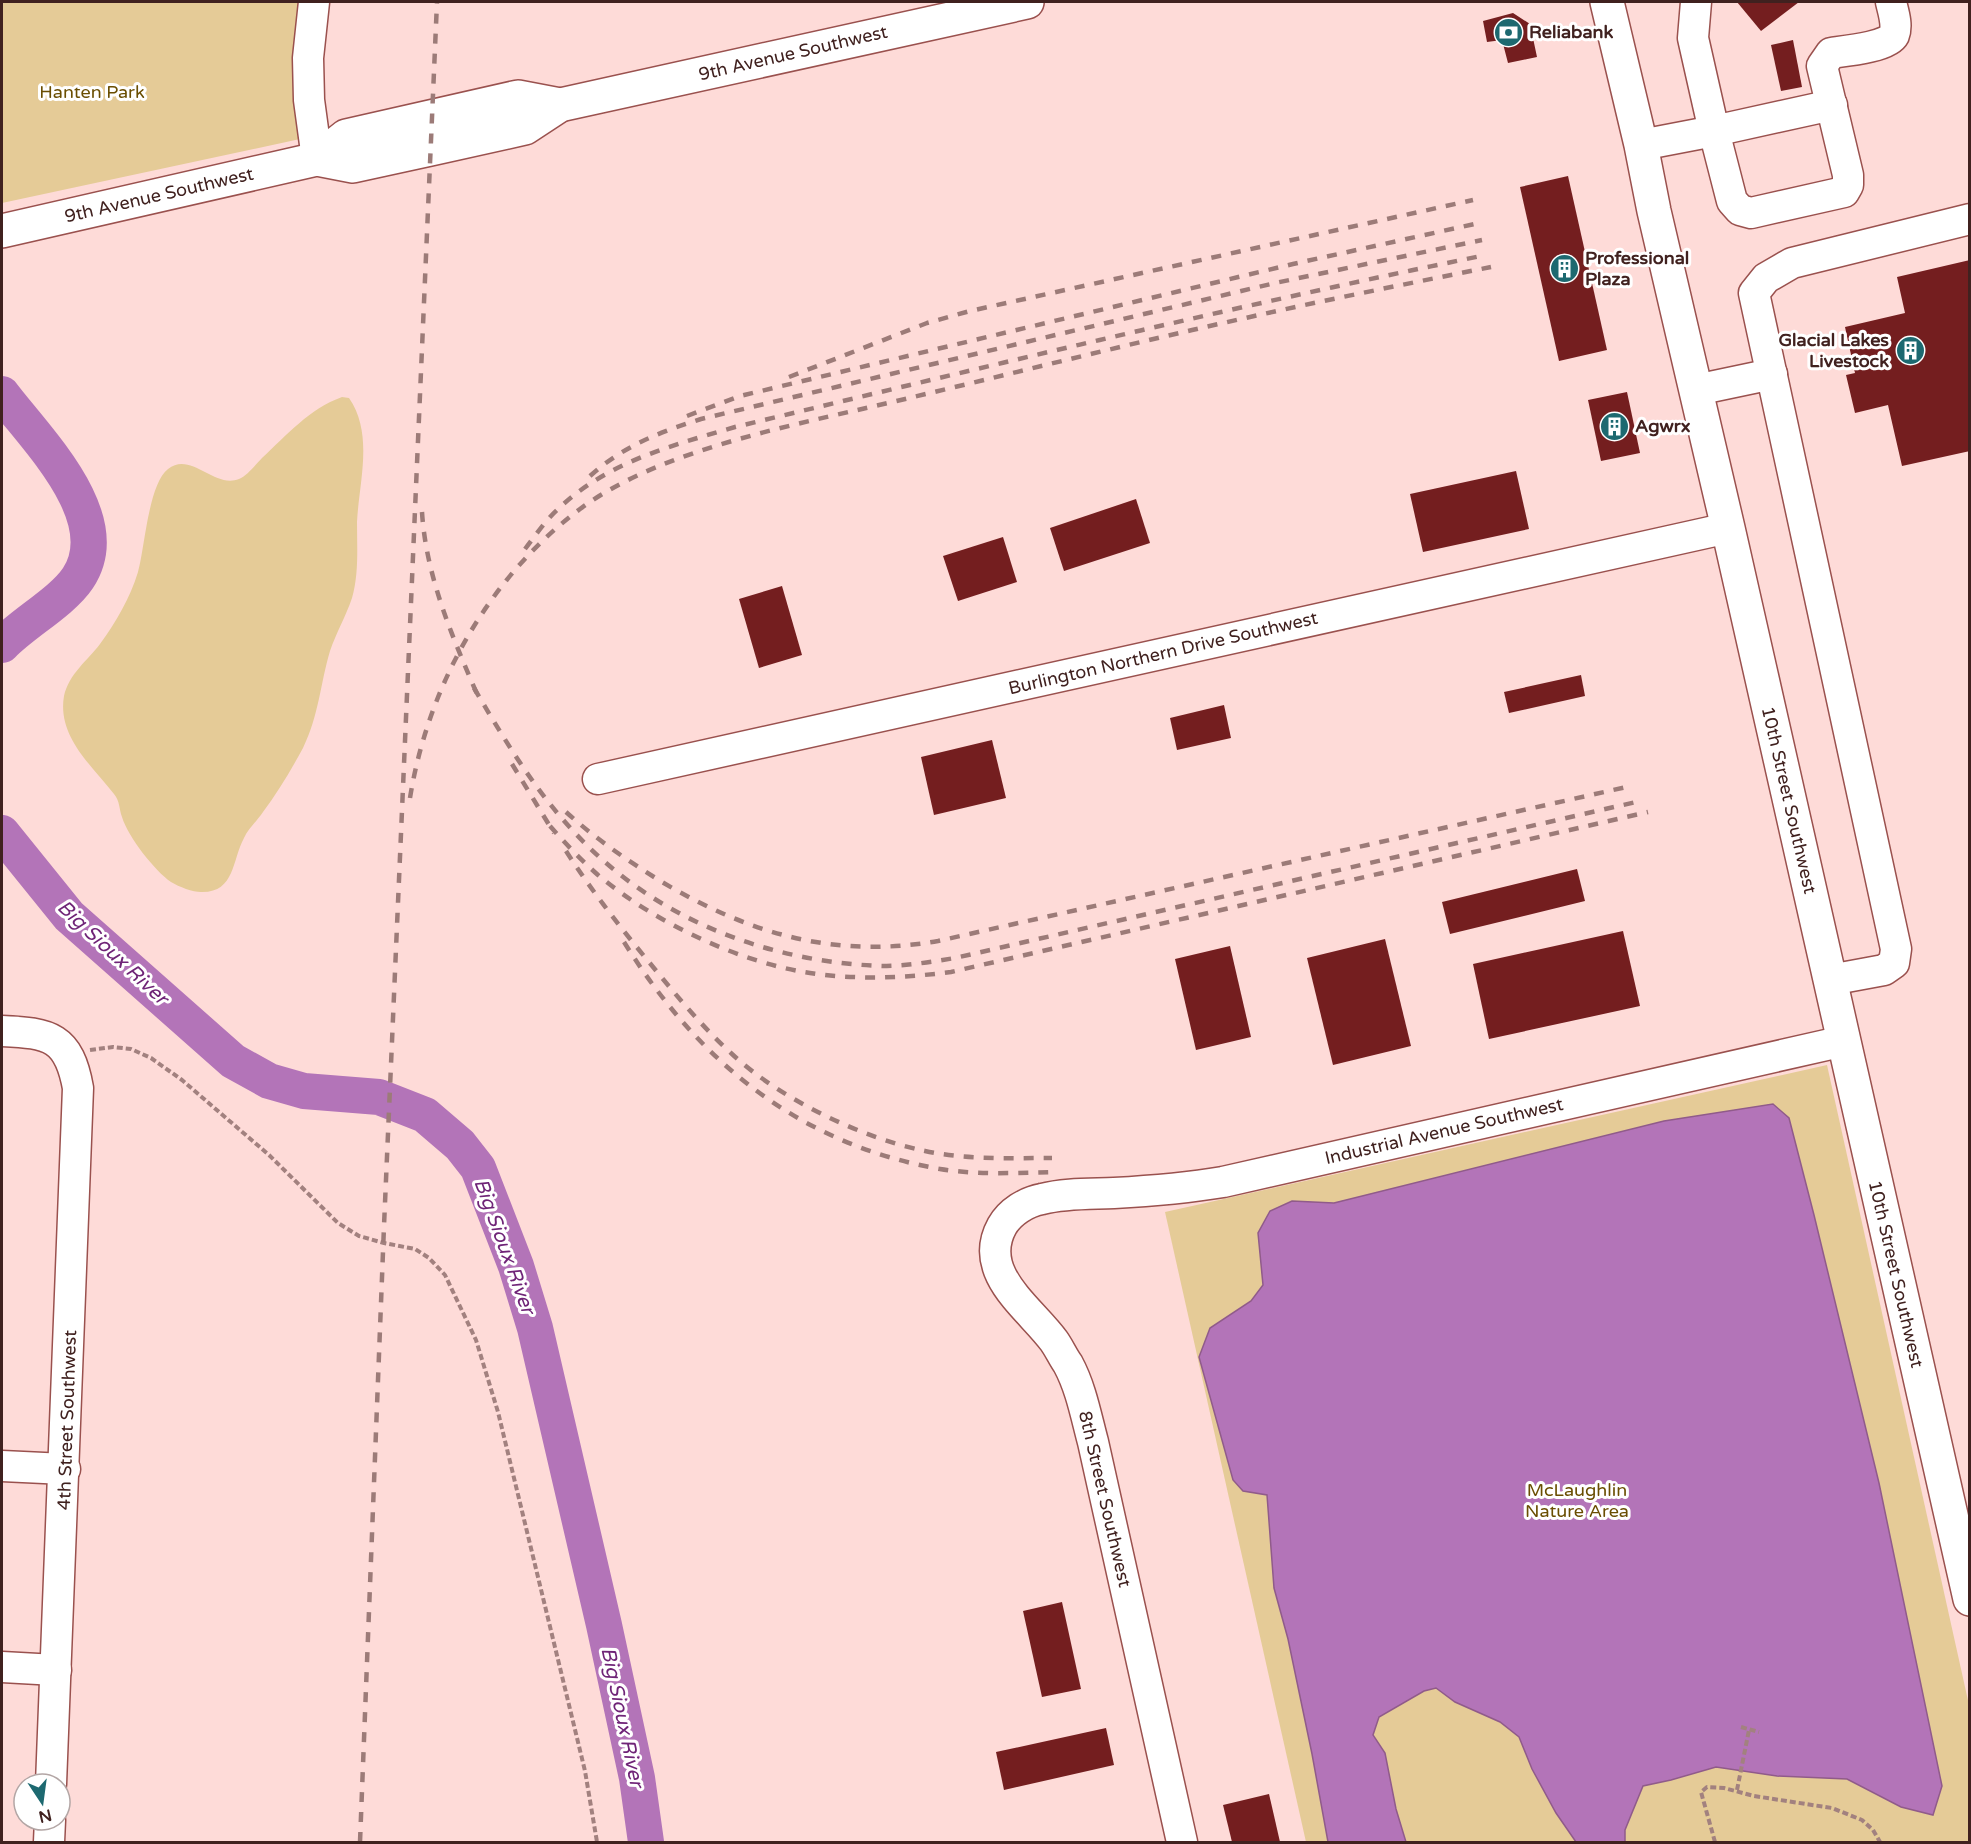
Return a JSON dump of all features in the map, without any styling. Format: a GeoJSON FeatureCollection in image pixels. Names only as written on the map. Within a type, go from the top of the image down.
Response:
{"type":"FeatureCollection","features":[{"type":"Feature","properties":{"kind":"main road","name":"9th Avenue Southwest"},"geometry":{"type":"LineString","coordinates":[[2,231],[317,159],[346,136],[518,97],[560,105],[1027,2]]}},
{"type":"Feature","properties":{"kind":"main road","name":"10th Street Southwest"},"geometry":{"type":"LineString","coordinates":[[1607,2],[1970,1599]]}},
{"type":"Feature","properties":{"kind":"street"},"geometry":{"type":"LineString","coordinates":[[314,2],[308,58],[309,100],[317,159]]}},
{"type":"Feature","properties":{"kind":"street"},"geometry":{"type":"LineString","coordinates":[[1696,2],[1693,38],[1732,201],[1740,210],[1751,213],[1844,192],[1848,186],[1848,176],[1822,66],[1831,53],[1886,43],[1894,35],[1895,23],[1891,2]]}},
{"type":"Feature","properties":{"kind":"street"},"geometry":{"type":"LineString","coordinates":[[1641,145],[1832,105]]}},
{"type":"Feature","properties":{"kind":"street"},"geometry":{"type":"LineString","coordinates":[[1830,980],[1884,970],[1894,963],[1896,949],[1755,293],[1766,278],[1792,263],[1970,219]]}},
{"type":"Feature","properties":{"kind":"street"},"geometry":{"type":"LineString","coordinates":[[1696,390],[1772,374]]}},
{"type":"Feature","properties":{"kind":"street","name":"Burlington Northern Drive Southwest"},"geometry":{"type":"LineString","coordinates":[[598,779],[1728,528]]}},
{"type":"Feature","properties":{"kind":"street"},"geometry":{"type":"LineString","coordinates":[[2,1031],[39,1034],[61,1045],[70,1057]]}},
{"type":"Feature","properties":{"kind":"street","name":"Industrial Avenue Southwest"},"geometry":{"type":"LineString","coordinates":[[1040,1199],[1168,1190],[1223,1182],[1844,1041]]}},
{"type":"Feature","properties":{"kind":"street","name":"4th Street Southwest"},"geometry":{"type":"LineString","coordinates":[[52,1772],[79,1102],[75,1070],[70,1057]]}},
{"type":"Feature","properties":{"kind":"street","name":"8th Street Southwest"},"geometry":{"type":"LineString","coordinates":[[1040,1199],[1020,1207],[1006,1220],[997,1235],[995,1251],[998,1268],[1005,1284],[1053,1341],[1069,1367],[1081,1398],[1093,1442],[1182,1842]]}},
{"type":"Feature","properties":{"kind":"street"},"geometry":{"type":"LineString","coordinates":[[2,1466],[65,1468]]}},
{"type":"Feature","properties":{"kind":"street"},"geometry":{"type":"LineString","coordinates":[[2,1667],[56,1670]]}},
{"type":"Feature","properties":{"kind":"path"},"geometry":{"type":"LineString","coordinates":[[70,1057],[90,1049],[113,1047],[131,1049],[151,1058],[182,1080],[269,1155],[338,1223],[359,1236],[415,1249],[429,1258],[445,1275],[476,1340],[498,1412],[585,1771],[597,1842]]}},
{"type":"Feature","properties":{"kind":"path"},"geometry":{"type":"LineString","coordinates":[[1741,1727],[1759,1732]]}},
{"type":"Feature","properties":{"kind":"path"},"geometry":{"type":"LineString","coordinates":[[1737,1791],[1749,1730]]}},
{"type":"Feature","properties":{"kind":"path"},"geometry":{"type":"LineString","coordinates":[[1715,1842],[1701,1792],[1707,1787],[1724,1788],[1783,1801],[1832,1808],[1862,1820],[1873,1830],[1880,1842]]}},
{"type":"Feature","properties":{"kind":"green space","name":"Hanten Park"},"geometry":{"type":"Polygon","coordinates":[[[2,2],[302,2],[300,139],[2,203],[2,2]]]}},
{"type":"Feature","properties":{"kind":"green space"},"geometry":{"type":"Polygon","coordinates":[[[342,397],[349,398],[357,412],[363,443],[357,522],[357,570],[352,598],[330,651],[313,724],[289,773],[246,835],[226,881],[212,891],[198,892],[186,889],[165,877],[143,853],[125,825],[116,797],[78,750],[66,724],[63,711],[66,688],[74,674],[106,636],[127,600],[138,572],[156,488],[168,469],[185,464],[221,479],[230,481],[239,479],[319,408],[342,397]]]}},
{"type":"Feature","properties":{"kind":"green space","name":"McLaughlin Nature Area"},"geometry":{"type":"Polygon","coordinates":[[[1827,1065],[1969,1705],[1969,1842],[1306,1842],[1165,1212],[1827,1065]]]}},
{"type":"Feature","properties":{"kind":"shaded area","name":"McLaughlin Nature Area"},"geometry":{"type":"Polygon","coordinates":[[[1773,1104],[1789,1118],[1879,1483],[1942,1786],[1933,1815],[1901,1807],[1847,1779],[1777,1776],[1716,1767],[1643,1786],[1625,1830],[1625,1842],[1576,1842],[1556,1813],[1532,1769],[1519,1737],[1500,1722],[1455,1702],[1436,1688],[1424,1691],[1379,1717],[1373,1735],[1385,1753],[1396,1809],[1406,1842],[1328,1842],[1288,1639],[1274,1588],[1267,1495],[1243,1491],[1233,1480],[1199,1357],[1210,1328],[1251,1301],[1263,1285],[1258,1233],[1270,1211],[1292,1201],[1334,1203],[1664,1121],[1773,1104]]]}},
{"type":"Feature","properties":{"kind":"building"},"geometry":{"type":"Polygon","coordinates":[[[1737,2],[1799,2],[1761,31],[1737,2]]]}},
{"type":"Feature","properties":{"kind":"building","name":"Reliabank"},"geometry":{"type":"Polygon","coordinates":[[[1513,13],[1530,24],[1537,57],[1508,63],[1502,40],[1487,42],[1483,21],[1513,13]]]}},
{"type":"Feature","properties":{"kind":"building"},"geometry":{"type":"Polygon","coordinates":[[[1793,40],[1802,87],[1781,91],[1771,45],[1793,40]]]}},
{"type":"Feature","properties":{"kind":"building","name":"Professional Plaza"},"geometry":{"type":"Polygon","coordinates":[[[1568,176],[1607,350],[1559,361],[1520,187],[1568,176]]]}},
{"type":"Feature","properties":{"kind":"building","name":"Glacial Lakes Livestock"},"geometry":{"type":"Polygon","coordinates":[[[1970,260],[1970,451],[1902,466],[1888,405],[1855,413],[1846,375],[1855,373],[1845,327],[1905,313],[1897,277],[1970,260]]]}},
{"type":"Feature","properties":{"kind":"building","name":"Agwrx"},"geometry":{"type":"Polygon","coordinates":[[[1627,392],[1640,453],[1601,461],[1588,400],[1627,392]]]}},
{"type":"Feature","properties":{"kind":"building"},"geometry":{"type":"Polygon","coordinates":[[[1516,471],[1529,529],[1423,552],[1410,494],[1516,471]]]}},
{"type":"Feature","properties":{"kind":"building"},"geometry":{"type":"Polygon","coordinates":[[[1136,499],[1150,543],[1064,571],[1050,528],[1136,499]]]}},
{"type":"Feature","properties":{"kind":"building"},"geometry":{"type":"Polygon","coordinates":[[[1003,537],[1017,582],[958,601],[943,556],[1003,537]]]}},
{"type":"Feature","properties":{"kind":"building"},"geometry":{"type":"Polygon","coordinates":[[[782,586],[802,655],[759,668],[739,599],[782,586]]]}},
{"type":"Feature","properties":{"kind":"building"},"geometry":{"type":"Polygon","coordinates":[[[1581,675],[1585,696],[1509,713],[1504,692],[1581,675]]]}},
{"type":"Feature","properties":{"kind":"building"},"geometry":{"type":"Polygon","coordinates":[[[1224,705],[1231,738],[1177,750],[1170,718],[1224,705]]]}},
{"type":"Feature","properties":{"kind":"building"},"geometry":{"type":"Polygon","coordinates":[[[992,740],[1006,798],[934,815],[921,757],[992,740]]]}},
{"type":"Feature","properties":{"kind":"building"},"geometry":{"type":"Polygon","coordinates":[[[1577,869],[1585,901],[1450,934],[1442,902],[1577,869]]]}},
{"type":"Feature","properties":{"kind":"building"},"geometry":{"type":"Polygon","coordinates":[[[1623,931],[1640,1006],[1489,1039],[1473,964],[1623,931]]]}},
{"type":"Feature","properties":{"kind":"building"},"geometry":{"type":"Polygon","coordinates":[[[1385,939],[1411,1046],[1333,1065],[1307,958],[1385,939]]]}},
{"type":"Feature","properties":{"kind":"building"},"geometry":{"type":"Polygon","coordinates":[[[1230,946],[1251,1037],[1196,1050],[1175,959],[1230,946]]]}},
{"type":"Feature","properties":{"kind":"building"},"geometry":{"type":"Polygon","coordinates":[[[1062,1602],[1081,1689],[1042,1697],[1023,1611],[1062,1602]]]}},
{"type":"Feature","properties":{"kind":"building"},"geometry":{"type":"Polygon","coordinates":[[[1106,1728],[1114,1765],[1004,1790],[996,1752],[1106,1728]]]}},
{"type":"Feature","properties":{"kind":"building"},"geometry":{"type":"Polygon","coordinates":[[[1269,1794],[1280,1842],[1232,1842],[1223,1805],[1269,1794]]]}},
{"type":"Feature","properties":{"kind":"waterway","name":"Big Sioux River"},"geometry":{"type":"LineString","coordinates":[[2,394],[52,456],[68,480],[80,505],[88,530],[88,555],[78,578],[62,596],[2,645]]}},
{"type":"Feature","properties":{"kind":"waterway","name":"Big Sioux River"},"geometry":{"type":"LineString","coordinates":[[2,833],[69,916],[233,1061],[269,1081],[304,1091],[379,1097],[425,1115],[460,1145],[478,1168],[516,1266],[535,1328],[604,1625],[637,1778],[646,1842]]}},
{"type":"Feature","properties":{"kind":"railway"},"geometry":{"type":"LineString","coordinates":[[360,1842],[437,2]]}},
{"type":"Feature","properties":{"kind":"railway"},"geometry":{"type":"LineString","coordinates":[[789,377],[927,323],[970,311],[1473,200]]}},
{"type":"Feature","properties":{"kind":"railway"},"geometry":{"type":"LineString","coordinates":[[687,416],[740,396],[1293,264],[1479,223]]}},
{"type":"Feature","properties":{"kind":"railway"},"geometry":{"type":"LineString","coordinates":[[590,476],[616,456],[642,441],[701,419],[1275,283],[1482,240]]}},
{"type":"Feature","properties":{"kind":"railway"},"geometry":{"type":"LineString","coordinates":[[525,549],[544,524],[576,493],[618,468],[687,441],[735,427],[1110,338],[1486,255]]}},
{"type":"Feature","properties":{"kind":"railway"},"geometry":{"type":"LineString","coordinates":[[410,798],[431,715],[447,676],[467,637],[517,568],[547,537],[580,509],[614,487],[695,453],[782,427],[1122,346],[1340,297],[1491,267]]}},
{"type":"Feature","properties":{"kind":"railway"},"geometry":{"type":"LineString","coordinates":[[422,512],[424,536],[435,582],[450,628],[477,694]]}},
{"type":"Feature","properties":{"kind":"railway"},"geometry":{"type":"LineString","coordinates":[[474,688],[521,764],[561,817],[607,864],[641,890],[677,912],[755,945],[797,956],[839,963],[891,966],[955,958],[1636,802]]}},
{"type":"Feature","properties":{"kind":"railway"},"geometry":{"type":"LineString","coordinates":[[512,764],[554,833]]}},
{"type":"Feature","properties":{"kind":"railway"},"geometry":{"type":"LineString","coordinates":[[566,812],[649,874],[728,916],[794,938],[864,947],[900,946],[938,941],[1631,786]]}},
{"type":"Feature","properties":{"kind":"railway"},"geometry":{"type":"LineString","coordinates":[[550,826],[585,863],[620,892],[645,909],[698,938],[754,960],[783,968],[845,977],[880,977],[951,972],[1648,812]]}},
{"type":"Feature","properties":{"kind":"railway"},"geometry":{"type":"LineString","coordinates":[[566,851],[613,918],[686,1007],[732,1054],[751,1071],[774,1086],[823,1114],[875,1137],[901,1145],[957,1156],[1052,1158]]}},
{"type":"Feature","properties":{"kind":"railway"},"geometry":{"type":"LineString","coordinates":[[624,942],[653,985],[719,1060],[756,1091],[797,1118],[841,1140],[889,1157],[940,1169],[982,1173],[1053,1172]]}},
{"type":"Feature","properties":{"kind":"place","name":"Reliabank"},"geometry":{"type":"Point","coordinates":[1508,32]}},
{"type":"Feature","properties":{"kind":"place","name":"Professional Plaza"},"geometry":{"type":"Point","coordinates":[1564,268]}},
{"type":"Feature","properties":{"kind":"place","name":"Glacial Lakes Livestock"},"geometry":{"type":"Point","coordinates":[1910,350]}},
{"type":"Feature","properties":{"kind":"place","name":"Agwrx"},"geometry":{"type":"Point","coordinates":[1614,426]}}]}
